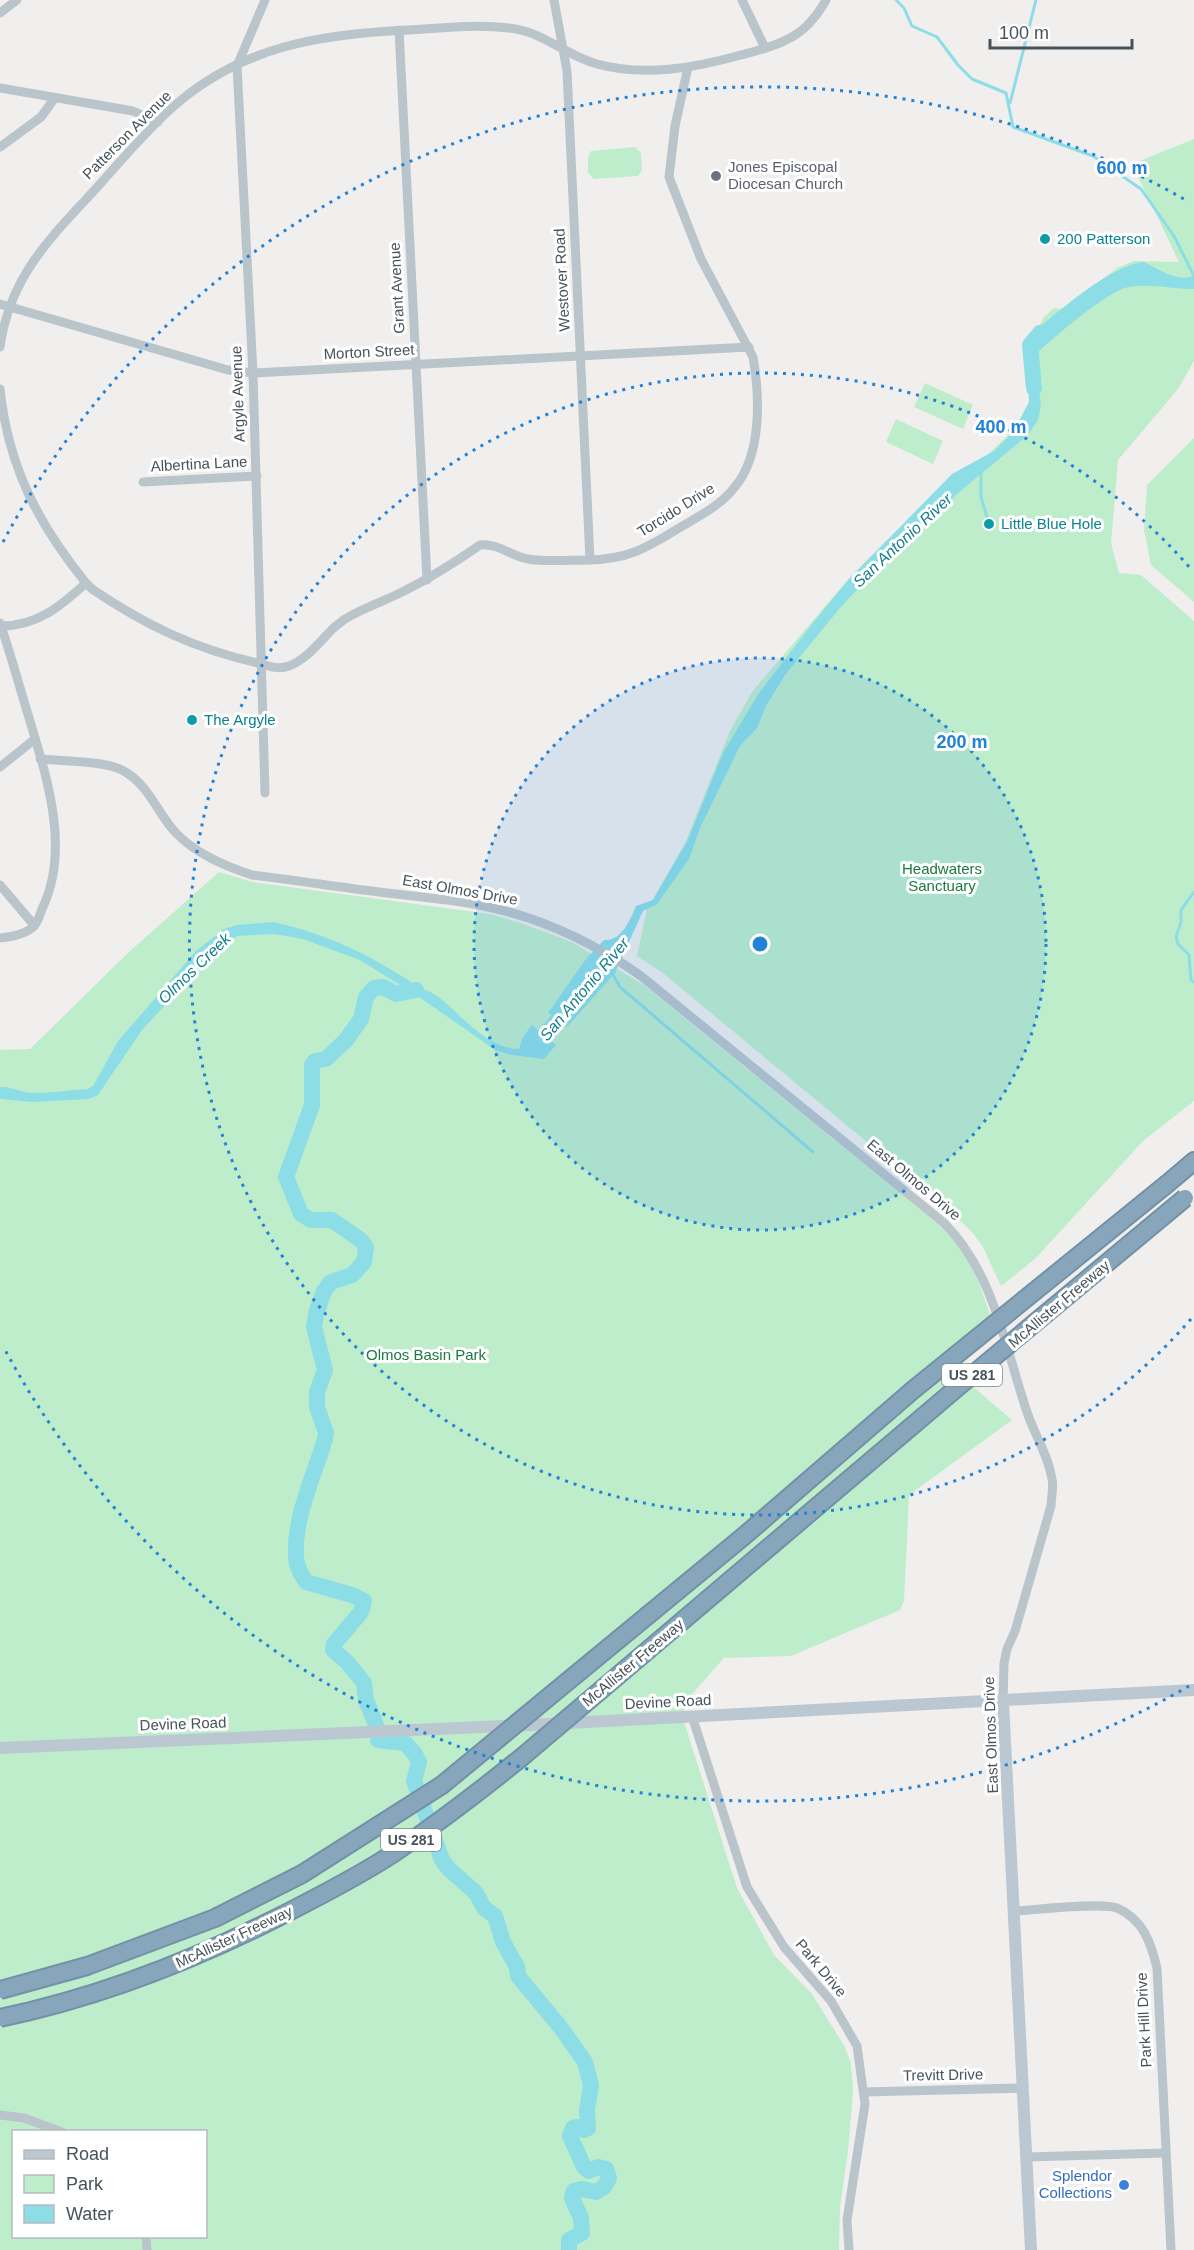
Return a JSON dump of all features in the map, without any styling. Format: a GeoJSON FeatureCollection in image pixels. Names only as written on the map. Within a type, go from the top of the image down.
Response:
{"type":"FeatureCollection","features":[{"type":"Feature","properties":{"kind":"highway","name":"McAllister Freeway"},"geometry":{"type":"LineString","coordinates":[[0,1990],[87,1966],[215,1918],[302,1874],[442,1785],[744,1536],[913,1390],[1194,1161]]}},
{"type":"Feature","properties":{"kind":"highway","name":"McAllister Freeway"},"geometry":{"type":"LineString","coordinates":[[0,2018],[110,1988],[196,1956],[339,1886],[393,1853],[485,1787],[522,1757],[965,1381],[1190,1194]]}},
{"type":"Feature","properties":{"kind":"street"},"geometry":{"type":"LineString","coordinates":[[0,13],[17,0]]}},
{"type":"Feature","properties":{"kind":"street","name":"Argyle Avenue"},"geometry":{"type":"LineString","coordinates":[[265,0],[237,66],[257,476],[265,793]]}},
{"type":"Feature","properties":{"kind":"street","name":"Westover Road"},"geometry":{"type":"LineString","coordinates":[[554,0],[567,72],[590,560]]}},
{"type":"Feature","properties":{"kind":"street"},"geometry":{"type":"LineString","coordinates":[[742,0],[765,48]]}},
{"type":"Feature","properties":{"kind":"street","name":"Patterson Avenue"},"geometry":{"type":"LineString","coordinates":[[0,347],[4,306],[25,272],[113,169],[174,106],[193,92],[237,66],[276,49],[302,41],[344,33],[484,26],[511,28],[549,39],[597,64],[628,69],[658,70],[721,61],[788,40],[817,16],[826,0]]}},
{"type":"Feature","properties":{"kind":"street","name":"Grant Avenue"},"geometry":{"type":"LineString","coordinates":[[399,30],[427,579]]}},
{"type":"Feature","properties":{"kind":"street","name":"Torcido Drive"},"geometry":{"type":"LineString","coordinates":[[261,664],[278,669],[297,662],[309,654],[337,624],[351,615],[427,579],[480,545],[489,544],[528,559],[590,560],[627,556],[649,547],[711,509],[735,488],[747,470],[756,431],[756,375],[749,347],[700,259],[669,177],[675,126],[688,67]]}},
{"type":"Feature","properties":{"kind":"street"},"geometry":{"type":"LineString","coordinates":[[0,88],[133,111],[158,122]]}},
{"type":"Feature","properties":{"kind":"street"},"geometry":{"type":"LineString","coordinates":[[0,147],[41,117],[54,99]]}},
{"type":"Feature","properties":{"kind":"street","name":"Morton Street"},"geometry":{"type":"LineString","coordinates":[[4,306],[228,370],[253,373],[749,347]]}},
{"type":"Feature","properties":{"kind":"street"},"geometry":{"type":"LineString","coordinates":[[0,389],[8,435],[17,469],[28,497],[43,524],[86,584],[124,610],[171,636],[232,658],[261,664]]}},
{"type":"Feature","properties":{"kind":"street","name":"Albertina Lane"},"geometry":{"type":"LineString","coordinates":[[143,482],[257,476]]}},
{"type":"Feature","properties":{"kind":"street"},"geometry":{"type":"LineString","coordinates":[[0,938],[24,932],[34,926],[46,901],[55,856],[52,813],[40,759],[1,624],[28,623],[47,615],[86,584]]}},
{"type":"Feature","properties":{"kind":"street"},"geometry":{"type":"LineString","coordinates":[[0,767],[35,738]]}},
{"type":"Feature","properties":{"kind":"street","name":"East Olmos Drive"},"geometry":{"type":"LineString","coordinates":[[40,759],[109,765],[125,771],[153,798],[175,832],[186,843],[224,865],[245,872],[491,907],[522,915],[616,959],[641,976],[944,1223],[961,1240],[980,1270],[1008,1346],[1025,1408],[1046,1457],[1053,1481],[1051,1506],[1015,1631],[1005,1656],[1003,1702],[1031,2250]]}},
{"type":"Feature","properties":{"kind":"street"},"geometry":{"type":"LineString","coordinates":[[0,885],[34,926]]}},
{"type":"Feature","properties":{"kind":"street","name":"Devine Road"},"geometry":{"type":"LineString","coordinates":[[0,1748],[530,1725],[1003,1702],[1194,1690]]}},
{"type":"Feature","properties":{"kind":"street","name":"Park Drive"},"geometry":{"type":"LineString","coordinates":[[692,1716],[747,1887],[784,1947],[831,2001],[856,2046],[865,2104],[847,2220],[849,2250]]}},
{"type":"Feature","properties":{"kind":"street","name":"Park Hill Drive"},"geometry":{"type":"LineString","coordinates":[[1014,1911],[1101,1906],[1117,1908],[1145,1930],[1152,1946],[1157,1968],[1171,2250]]}},
{"type":"Feature","properties":{"kind":"street","name":"Trevitt Drive"},"geometry":{"type":"LineString","coordinates":[[864,2092],[1023,2088]]}},
{"type":"Feature","properties":{"kind":"street"},"geometry":{"type":"LineString","coordinates":[[0,2115],[24,2118],[57,2130]]}},
{"type":"Feature","properties":{"kind":"street"},"geometry":{"type":"LineString","coordinates":[[1027,2157],[1166,2153]]}},
{"type":"Feature","properties":{"kind":"green space","name":"Headwaters Sanctuary"},"geometry":{"type":"Polygon","coordinates":[[[1194,139],[1194,361],[1178,389],[1118,460],[1111,543],[1119,573],[1141,575],[1194,621],[1194,1101],[1143,1141],[1035,1259],[1001,1286],[983,1247],[972,1232],[949,1210],[664,974],[637,956],[647,909],[686,841],[730,731],[752,692],[850,577],[886,541],[977,465],[1023,421],[1038,400],[1042,383],[1035,347],[1036,333],[1043,318],[1054,308],[1065,309],[1117,268],[1133,261],[1179,262],[1132,164],[1194,139]]]}},
{"type":"Feature","properties":{"kind":"green space"},"geometry":{"type":"Polygon","coordinates":[[[635,147],[641,153],[642,170],[638,176],[594,179],[588,173],[588,157],[591,151],[635,147]]]}},
{"type":"Feature","properties":{"kind":"green space"},"geometry":{"type":"Polygon","coordinates":[[[925,383],[973,405],[963,429],[914,407],[925,383]]]}},
{"type":"Feature","properties":{"kind":"green space"},"geometry":{"type":"Polygon","coordinates":[[[896,419],[943,441],[933,464],[886,442],[896,419]]]}},
{"type":"Feature","properties":{"kind":"green space"},"geometry":{"type":"Polygon","coordinates":[[[1194,438],[1194,602],[1151,565],[1144,530],[1147,485],[1194,438]]]}},
{"type":"Feature","properties":{"kind":"green space","name":"Olmos Basin Park"},"geometry":{"type":"Polygon","coordinates":[[[219,872],[253,882],[490,914],[572,942],[644,985],[938,1224],[959,1247],[972,1269],[992,1321],[943,1361],[1012,1420],[909,1495],[904,1601],[900,1610],[791,1656],[724,1658],[684,1703],[685,1725],[737,1888],[774,1955],[812,1994],[845,2047],[851,2064],[853,2091],[840,2207],[839,2250],[0,2250],[0,1050],[30,1049],[129,952],[219,872]]]}},
{"type":"Feature","properties":{"kind":"water"},"geometry":{"type":"Polygon","coordinates":[[[1144,262],[1175,276],[1194,276],[1194,289],[1129,287],[1095,306],[1035,355],[1024,345],[1024,341],[1049,319],[1098,282],[1130,265],[1144,262]]]}},
{"type":"Feature","properties":{"kind":"water"},"geometry":{"type":"Polygon","coordinates":[[[1027,359],[1036,370],[1041,405],[1038,420],[1028,435],[936,514],[920,523],[913,535],[895,549],[840,608],[785,675],[766,706],[757,728],[740,746],[700,828],[689,859],[657,904],[643,911],[615,973],[567,1027],[548,1013],[586,959],[604,940],[616,937],[620,933],[636,906],[653,900],[687,842],[723,753],[759,693],[850,578],[952,474],[994,451],[1013,432],[1029,402],[1027,359]]]}},
{"type":"Feature","properties":{"kind":"water","name":"Olmos Creek"},"geometry":{"type":"Polygon","coordinates":[[[274,922],[331,939],[381,964],[437,996],[486,1038],[497,1044],[519,1049],[523,1037],[532,1025],[556,1045],[544,1059],[512,1055],[495,1050],[422,999],[360,960],[303,939],[274,934],[237,936],[220,946],[142,1030],[98,1095],[89,1099],[32,1102],[0,1099],[0,1087],[25,1092],[48,1093],[88,1089],[93,1086],[118,1041],[197,950],[224,929],[237,925],[274,922]]]}},
{"type":"Feature","properties":{"kind":"waterway"},"geometry":{"type":"LineString","coordinates":[[896,0],[904,8],[912,26],[937,37],[972,79],[1006,93],[1013,127],[1093,156],[1141,189],[1174,236],[1194,276]]}},
{"type":"Feature","properties":{"kind":"waterway"},"geometry":{"type":"LineString","coordinates":[[1010,103],[1036,0]]}},
{"type":"Feature","properties":{"kind":"waterway","name":"San Antonio River"},"geometry":{"type":"LineString","coordinates":[[1034,388],[1030,345],[1040,333]]}},
{"type":"Feature","properties":{"kind":"waterway"},"geometry":{"type":"LineString","coordinates":[[981,473],[981,497],[989,524]]}},
{"type":"Feature","properties":{"kind":"waterway"},"geometry":{"type":"LineString","coordinates":[[1194,892],[1181,910],[1181,922],[1176,937],[1178,944],[1189,955],[1191,980],[1194,982]]}},
{"type":"Feature","properties":{"kind":"waterway"},"geometry":{"type":"LineString","coordinates":[[612,973],[620,987],[813,1152]]}},
{"type":"Feature","properties":{"kind":"waterway","name":"San Antonio River"},"geometry":{"type":"LineString","coordinates":[[376,1725],[366,1700],[364,1683],[347,1662],[333,1650],[334,1644],[361,1612],[364,1601],[352,1595],[306,1582],[298,1567],[296,1556],[301,1512],[326,1433],[317,1407],[317,1392],[325,1370],[314,1327],[316,1314],[324,1291],[331,1282],[352,1275],[364,1262],[366,1248],[362,1241],[332,1220],[311,1220],[301,1214],[286,1177],[312,1105],[312,1065],[315,1061],[326,1059],[346,1040],[361,1019],[366,997],[374,988],[383,987],[396,994],[416,990]]}},
{"type":"Feature","properties":{"kind":"waterway","name":"San Antonio River"},"geometry":{"type":"LineString","coordinates":[[530,1049],[535,1048],[570,1005]]}},
{"type":"Feature","properties":{"kind":"waterway","name":"San Antonio River"},"geometry":{"type":"LineString","coordinates":[[378,1740],[405,1743],[415,1754],[419,1762],[414,1781],[442,1860],[476,1893],[484,1908],[495,1916],[503,1942],[517,1967],[518,1976],[561,2028],[585,2062],[591,2085],[587,2110],[588,2128],[584,2130],[573,2128],[570,2136],[584,2167],[589,2171],[598,2167],[606,2169],[609,2178],[604,2187],[596,2192],[582,2189],[574,2191],[572,2198],[581,2218],[582,2233],[569,2240],[569,2250]]}},
{"type":"Feature","properties":{"kind":"place","name":"Jones Episcopal Diocesan Church"},"geometry":{"type":"Point","coordinates":[716,176]}},
{"type":"Feature","properties":{"kind":"place","name":"200 Patterson"},"geometry":{"type":"Point","coordinates":[1045,239]}},
{"type":"Feature","properties":{"kind":"place","name":"Little Blue Hole"},"geometry":{"type":"Point","coordinates":[989,524]}},
{"type":"Feature","properties":{"kind":"place","name":"The Argyle"},"geometry":{"type":"Point","coordinates":[192,720]}},
{"type":"Feature","properties":{"kind":"place","name":"Splendor Collections"},"geometry":{"type":"Point","coordinates":[1124,2185]}}]}
